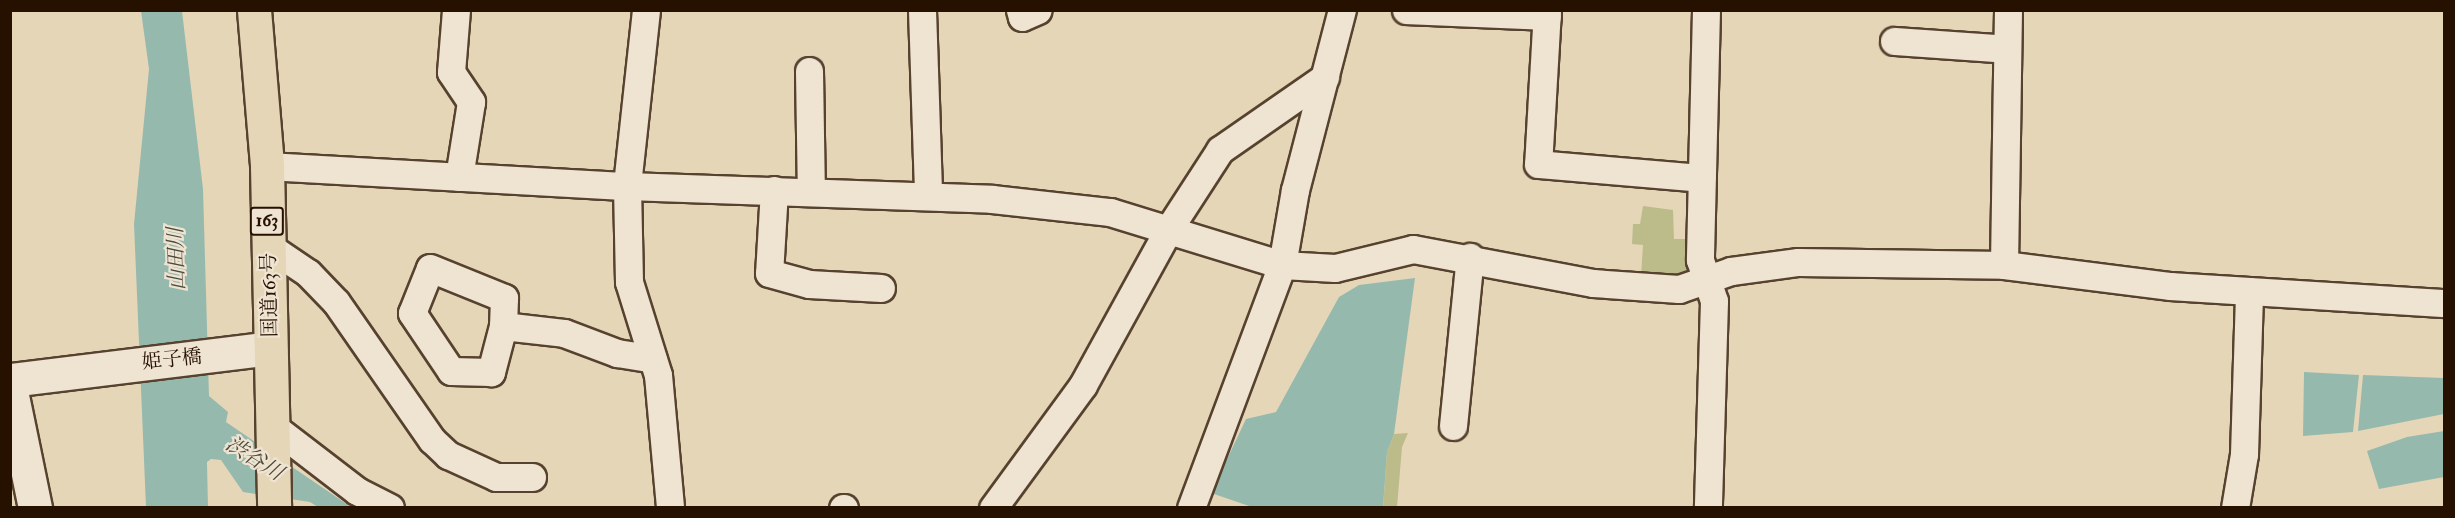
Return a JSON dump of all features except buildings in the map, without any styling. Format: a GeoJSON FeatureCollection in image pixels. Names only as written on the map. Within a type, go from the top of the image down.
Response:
{"type":"FeatureCollection","features":[{"type":"Feature","properties":{"kind":"highway","name":"国道163号"},"geometry":{"type":"LineString","coordinates":[[254,10],[267,166],[274,507]]}},
{"type":"Feature","properties":{"kind":"street"},"geometry":{"type":"LineString","coordinates":[[456,10],[451,72],[471,102],[459,177]]}},
{"type":"Feature","properties":{"kind":"street"},"geometry":{"type":"LineString","coordinates":[[646,10],[627,186],[629,282],[653,359],[665,424],[670,507]]}},
{"type":"Feature","properties":{"kind":"street"},"geometry":{"type":"LineString","coordinates":[[922,10],[928,195]]}},
{"type":"Feature","properties":{"kind":"street"},"geometry":{"type":"LineString","coordinates":[[1020,10],[1022,17],[1038,10]]}},
{"type":"Feature","properties":{"kind":"street"},"geometry":{"type":"LineString","coordinates":[[1191,507],[1282,265],[1295,190],[1342,10]]}},
{"type":"Feature","properties":{"kind":"street"},"geometry":{"type":"LineString","coordinates":[[1406,10],[1547,13],[1538,164],[1701,178]]}},
{"type":"Feature","properties":{"kind":"street"},"geometry":{"type":"LineString","coordinates":[[1706,10],[1700,260],[1714,301],[1708,507]]}},
{"type":"Feature","properties":{"kind":"street"},"geometry":{"type":"LineString","coordinates":[[2004,265],[2008,10]]}},
{"type":"Feature","properties":{"kind":"street"},"geometry":{"type":"LineString","coordinates":[[1894,41],[2007,49]]}},
{"type":"Feature","properties":{"kind":"street"},"geometry":{"type":"LineString","coordinates":[[808,71],[812,192]]}},
{"type":"Feature","properties":{"kind":"street"},"geometry":{"type":"LineString","coordinates":[[993,507],[1083,385],[1170,227],[1220,150],[1325,76]]}},
{"type":"Feature","properties":{"kind":"street"},"geometry":{"type":"LineString","coordinates":[[267,166],[627,186],[928,195],[1110,212],[1170,227],[1282,265],[1335,268],[1413,249],[1470,257],[1593,282],[1679,289],[1705,279],[1798,262],[2004,265],[2171,286],[2445,303]]}},
{"type":"Feature","properties":{"kind":"street"},"geometry":{"type":"LineString","coordinates":[[774,190],[769,273],[809,284],[881,288]]}},
{"type":"Feature","properties":{"kind":"street"},"geometry":{"type":"LineString","coordinates":[[268,246],[308,273],[336,302],[432,440],[448,455],[496,477],[532,477]]}},
{"type":"Feature","properties":{"kind":"street"},"geometry":{"type":"LineString","coordinates":[[1453,426],[1470,257]]}},
{"type":"Feature","properties":{"kind":"street"},"geometry":{"type":"LineString","coordinates":[[2235,507],[2244,454],[2249,291]]}},
{"type":"Feature","properties":{"kind":"street"},"geometry":{"type":"LineString","coordinates":[[502,326],[564,333],[617,353],[653,359]]}},
{"type":"Feature","properties":{"kind":"street","name":"姫子橋"},"geometry":{"type":"LineString","coordinates":[[10,380],[270,348]]}},
{"type":"Feature","properties":{"kind":"street"},"geometry":{"type":"LineString","coordinates":[[10,386],[34,507]]}},
{"type":"Feature","properties":{"kind":"street"},"geometry":{"type":"LineString","coordinates":[[271,428],[357,491],[390,507]]}},
{"type":"Feature","properties":{"kind":"green space"},"geometry":{"type":"Polygon","coordinates":[[[1643,206],[1673,210],[1674,239],[1693,239],[1692,264],[1679,279],[1641,276],[1643,245],[1632,244],[1633,224],[1640,224],[1643,206]]]}},
{"type":"Feature","properties":{"kind":"green space"},"geometry":{"type":"Polygon","coordinates":[[[1408,433],[1402,447],[1397,507],[1383,508],[1387,452],[1394,434],[1408,433]]]}},
{"type":"Feature","properties":{"kind":"water"},"geometry":{"type":"Polygon","coordinates":[[[141,11],[182,11],[203,189],[209,396],[228,412],[226,422],[351,507],[318,507],[310,502],[243,492],[221,460],[211,459],[207,462],[208,507],[146,507],[134,224],[149,69],[141,11]]]}},
{"type":"Feature","properties":{"kind":"water"},"geometry":{"type":"Polygon","coordinates":[[[1415,278],[1394,434],[1387,452],[1383,507],[1252,507],[1211,493],[1246,419],[1276,412],[1339,297],[1359,285],[1415,278]]]}},
{"type":"Feature","properties":{"kind":"water"},"geometry":{"type":"Polygon","coordinates":[[[2304,372],[2359,375],[2353,432],[2303,436],[2304,372]]]}},
{"type":"Feature","properties":{"kind":"water"},"geometry":{"type":"Polygon","coordinates":[[[2363,375],[2444,378],[2444,414],[2358,431],[2363,375]]]}},
{"type":"Feature","properties":{"kind":"water"},"geometry":{"type":"Polygon","coordinates":[[[2444,431],[2444,477],[2379,489],[2367,451],[2407,437],[2444,431]]]}},
{"type":"Feature","properties":{"kind":"water label","name":"山田川"},"geometry":{"type":"Point","coordinates":[177,259]}},
{"type":"Feature","properties":{"kind":"water label","name":"渋谷川"},"geometry":{"type":"Point","coordinates":[254,459]}}]}
